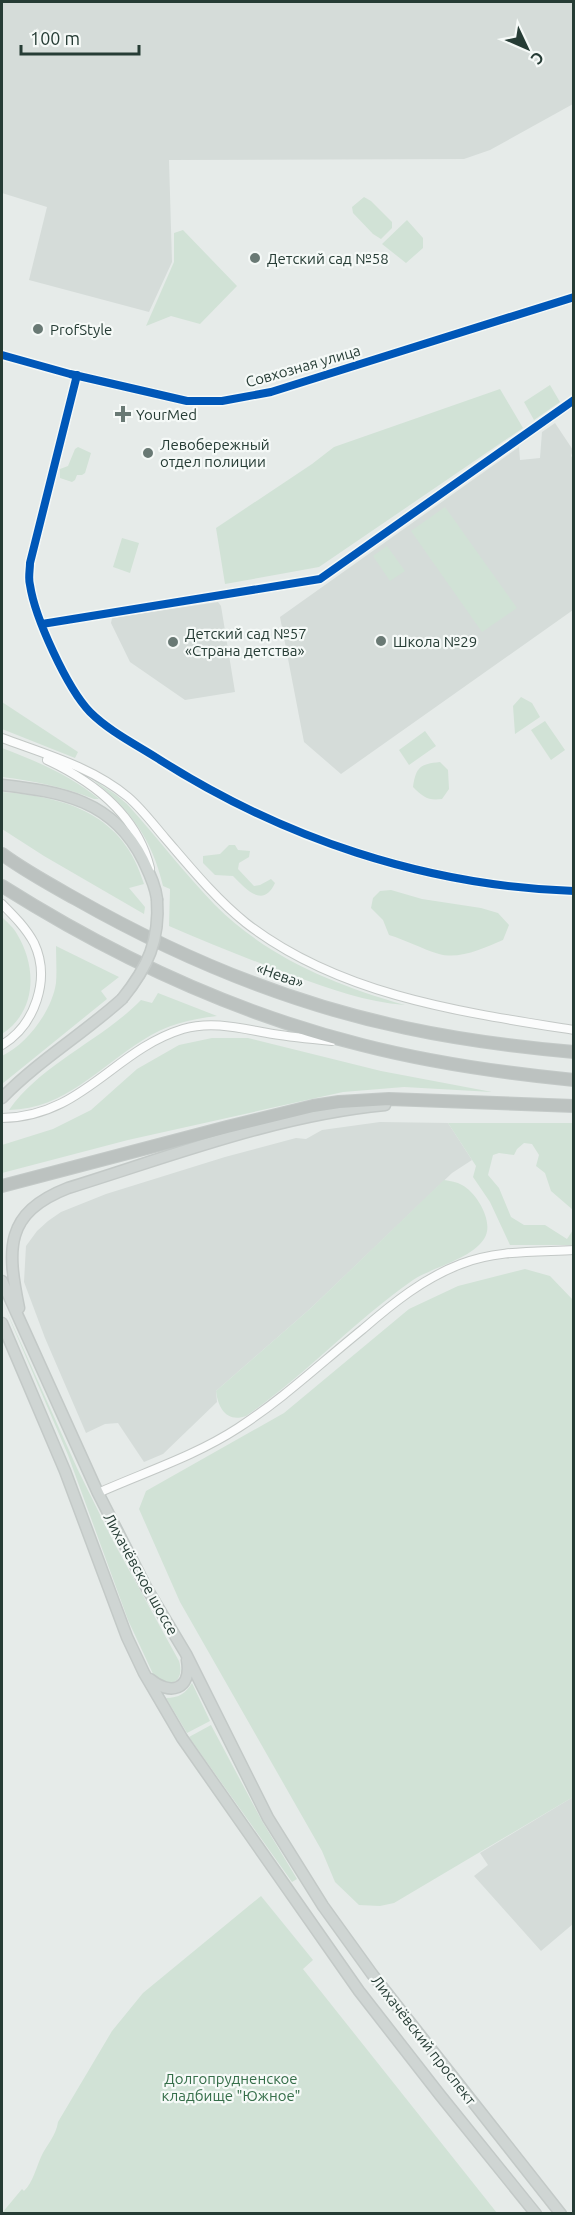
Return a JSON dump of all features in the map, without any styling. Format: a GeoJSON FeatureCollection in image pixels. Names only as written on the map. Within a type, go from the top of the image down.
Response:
{"type":"FeatureCollection","features":[{"type":"Feature","properties":{"kind":"highway","name":"«Нева»"},"geometry":{"type":"LineString","coordinates":[[2,854],[57,888],[146,936],[269,988],[404,1028],[462,1039],[573,1052]]}},
{"type":"Feature","properties":{"kind":"highway"},"geometry":{"type":"LineString","coordinates":[[2,886],[92,940],[192,987],[306,1030],[362,1045],[457,1065],[573,1080]]}},
{"type":"Feature","properties":{"kind":"highway"},"geometry":{"type":"LineString","coordinates":[[2,1186],[313,1106],[368,1099],[573,1106]]}},
{"type":"Feature","properties":{"kind":"main road"},"geometry":{"type":"LineString","coordinates":[[2,785],[61,794],[76,798],[101,811],[131,839],[153,880],[157,899],[156,935],[152,950],[140,975],[122,999],[29,1072],[2,1098]]}},
{"type":"Feature","properties":{"kind":"main road"},"geometry":{"type":"LineString","coordinates":[[29,1340],[19,1310],[11,1252],[21,1221],[34,1206],[44,1199],[68,1188],[290,1120],[334,1110],[422,1101]]}},
{"type":"Feature","properties":{"kind":"main road","name":"Лихачёвское шоссе"},"geometry":{"type":"LineString","coordinates":[[2,1281],[98,1493],[146,1587],[186,1654],[268,1818],[294,1860]]}},
{"type":"Feature","properties":{"kind":"main road","name":"Лихачёвское шоссе"},"geometry":{"type":"LineString","coordinates":[[2,1323],[69,1481],[115,1608],[144,1673],[182,1738],[277,1874]]}},
{"type":"Feature","properties":{"kind":"main road"},"geometry":{"type":"LineString","coordinates":[[144,1673],[165,1689],[177,1688],[182,1685],[187,1674],[186,1654]]}},
{"type":"Feature","properties":{"kind":"main road","name":"Лихачёвский проспект"},"geometry":{"type":"LineString","coordinates":[[294,1860],[323,1906],[372,1974],[561,2214]]}},
{"type":"Feature","properties":{"kind":"main road","name":"Лихачёвский проспект"},"geometry":{"type":"LineString","coordinates":[[277,1874],[359,1991],[536,2214]]}},
{"type":"Feature","properties":{"kind":"street","name":"Совхозная улица"},"geometry":{"type":"LineString","coordinates":[[2,355],[187,401],[236,399],[276,390],[573,297]]}},
{"type":"Feature","properties":{"kind":"street"},"geometry":{"type":"LineString","coordinates":[[77,375],[30,563],[29,583],[42,624],[75,692],[90,712],[108,727],[225,799],[317,840],[373,859],[432,874],[507,886],[573,891]]}},
{"type":"Feature","properties":{"kind":"street"},"geometry":{"type":"LineString","coordinates":[[42,624],[320,579],[573,400]]}},
{"type":"Feature","properties":{"kind":"street"},"geometry":{"type":"LineString","coordinates":[[2,739],[68,770],[107,798],[128,820],[139,837],[148,858],[153,880]]}},
{"type":"Feature","properties":{"kind":"street"},"geometry":{"type":"LineString","coordinates":[[2,739],[87,771],[117,788],[144,813],[202,881],[231,910],[265,937],[309,963],[343,978],[401,996],[521,1022],[573,1030]]}},
{"type":"Feature","properties":{"kind":"street"},"geometry":{"type":"LineString","coordinates":[[2,904],[26,931],[34,945],[41,976],[39,994],[26,1021],[16,1034],[2,1045]]}},
{"type":"Feature","properties":{"kind":"street"},"geometry":{"type":"LineString","coordinates":[[2,1118],[28,1116],[53,1108],[78,1095],[170,1033],[198,1025],[234,1026],[273,1034],[362,1045]]}},
{"type":"Feature","properties":{"kind":"street"},"geometry":{"type":"LineString","coordinates":[[98,1493],[200,1449],[238,1428],[276,1401],[405,1295],[443,1272],[462,1263],[495,1255],[573,1250]]}},
{"type":"Feature","properties":{"kind":"shaded area"},"geometry":{"type":"Polygon","coordinates":[[[2,2],[573,2],[573,104],[490,150],[464,159],[169,160],[172,262],[149,312],[29,280],[47,207],[2,193],[2,2]]]}},
{"type":"Feature","properties":{"kind":"shaded area"},"geometry":{"type":"Polygon","coordinates":[[[555,423],[573,450],[571,456],[574,459],[573,610],[341,774],[304,742],[280,617],[519,447],[520,460],[540,458],[542,432],[555,423]]]}},
{"type":"Feature","properties":{"kind":"shaded area","name":"Детский сад №57 «Страна детства»"},"geometry":{"type":"Polygon","coordinates":[[[218,602],[221,606],[235,692],[185,700],[130,662],[111,623],[112,618],[218,602]]]}},
{"type":"Feature","properties":{"kind":"shaded area"},"geometry":{"type":"Polygon","coordinates":[[[380,1122],[448,1123],[472,1160],[452,1173],[311,1308],[216,1391],[217,1402],[163,1454],[144,1462],[118,1423],[105,1424],[86,1433],[45,1338],[24,1282],[26,1246],[37,1231],[61,1212],[106,1194],[225,1157],[296,1138],[306,1139],[322,1130],[380,1122]]]}},
{"type":"Feature","properties":{"kind":"shaded area"},"geometry":{"type":"Polygon","coordinates":[[[573,1797],[573,1924],[541,1951],[474,1876],[488,1865],[480,1853],[573,1797]]]}},
{"type":"Feature","properties":{"kind":"green space"},"geometry":{"type":"Polygon","coordinates":[[[364,197],[392,222],[392,228],[381,239],[353,213],[352,207],[364,197]]]}},
{"type":"Feature","properties":{"kind":"green space"},"geometry":{"type":"Polygon","coordinates":[[[407,220],[423,238],[423,248],[406,263],[382,244],[407,220]]]}},
{"type":"Feature","properties":{"kind":"green space"},"geometry":{"type":"Polygon","coordinates":[[[183,230],[237,286],[200,324],[171,316],[146,326],[174,262],[174,233],[183,230]]]}},
{"type":"Feature","properties":{"kind":"green space"},"geometry":{"type":"Polygon","coordinates":[[[550,385],[560,402],[534,420],[524,402],[550,385]]]}},
{"type":"Feature","properties":{"kind":"green space"},"geometry":{"type":"Polygon","coordinates":[[[500,389],[523,428],[319,567],[225,584],[216,528],[334,447],[500,389]]]}},
{"type":"Feature","properties":{"kind":"green space"},"geometry":{"type":"Polygon","coordinates":[[[78,447],[91,453],[85,473],[77,475],[72,482],[60,478],[60,469],[68,466],[78,447]]]}},
{"type":"Feature","properties":{"kind":"green space"},"geometry":{"type":"Polygon","coordinates":[[[445,507],[517,608],[482,632],[411,531],[445,507]]]}},
{"type":"Feature","properties":{"kind":"green space"},"geometry":{"type":"Polygon","coordinates":[[[122,538],[139,543],[130,573],[113,567],[122,538]]]}},
{"type":"Feature","properties":{"kind":"green space"},"geometry":{"type":"Polygon","coordinates":[[[387,546],[405,571],[390,581],[373,556],[387,546]]]}},
{"type":"Feature","properties":{"kind":"green space"},"geometry":{"type":"Polygon","coordinates":[[[521,697],[532,703],[540,717],[515,734],[513,706],[521,697]]]}},
{"type":"Feature","properties":{"kind":"green space"},"geometry":{"type":"Polygon","coordinates":[[[2,702],[78,752],[75,758],[2,729],[2,702]]]}},
{"type":"Feature","properties":{"kind":"green space"},"geometry":{"type":"Polygon","coordinates":[[[545,721],[565,750],[551,760],[531,730],[545,721]]]}},
{"type":"Feature","properties":{"kind":"green space"},"geometry":{"type":"Polygon","coordinates":[[[425,731],[436,746],[409,765],[399,750],[425,731]]]}},
{"type":"Feature","properties":{"kind":"green space"},"geometry":{"type":"Polygon","coordinates":[[[2,748],[65,776],[99,799],[49,785],[2,777],[2,748]]]}},
{"type":"Feature","properties":{"kind":"green space"},"geometry":{"type":"Polygon","coordinates":[[[440,762],[448,770],[449,789],[442,799],[429,799],[413,787],[416,775],[423,766],[440,762]]]}},
{"type":"Feature","properties":{"kind":"green space"},"geometry":{"type":"Polygon","coordinates":[[[92,779],[127,804],[215,905],[257,940],[280,955],[328,979],[405,1005],[362,998],[321,986],[169,926],[170,889],[163,886],[153,853],[146,839],[118,802],[92,779]]]}},
{"type":"Feature","properties":{"kind":"green space"},"geometry":{"type":"Polygon","coordinates":[[[2,792],[49,799],[71,805],[108,826],[123,841],[135,860],[144,884],[129,888],[145,907],[144,914],[2,829],[2,792]]]}},
{"type":"Feature","properties":{"kind":"green space"},"geometry":{"type":"Polygon","coordinates":[[[229,845],[235,845],[238,850],[250,851],[249,857],[239,863],[238,869],[254,886],[271,879],[275,883],[270,891],[260,896],[254,894],[233,876],[215,875],[203,863],[203,856],[220,854],[229,845]]]}},
{"type":"Feature","properties":{"kind":"green space"},"geometry":{"type":"Polygon","coordinates":[[[391,890],[422,899],[481,908],[498,913],[509,925],[503,940],[463,954],[439,954],[389,935],[383,920],[371,908],[373,898],[380,891],[391,890]]]}},
{"type":"Feature","properties":{"kind":"green space"},"geometry":{"type":"Polygon","coordinates":[[[2,917],[14,930],[24,947],[28,960],[30,988],[22,1013],[2,1034],[2,917]]]}},
{"type":"Feature","properties":{"kind":"green space"},"geometry":{"type":"Polygon","coordinates":[[[56,946],[119,977],[101,991],[107,999],[2,1084],[2,1056],[11,1051],[37,1026],[54,994],[56,946]]]}},
{"type":"Feature","properties":{"kind":"green space"},"geometry":{"type":"Polygon","coordinates":[[[158,993],[217,1016],[188,1021],[160,1030],[64,1095],[29,1108],[9,1110],[23,1093],[55,1065],[108,1028],[141,1000],[152,1003],[158,993]]]}},
{"type":"Feature","properties":{"kind":"green space"},"geometry":{"type":"Polygon","coordinates":[[[212,1038],[248,1038],[381,1071],[492,1092],[404,1087],[343,1092],[128,1140],[2,1173],[2,1145],[53,1129],[91,1110],[137,1069],[179,1045],[212,1038]]]}},
{"type":"Feature","properties":{"kind":"green space"},"geometry":{"type":"Polygon","coordinates":[[[448,1123],[573,1123],[573,1210],[551,1191],[545,1173],[536,1166],[539,1155],[532,1144],[524,1143],[514,1155],[499,1153],[493,1155],[488,1175],[499,1188],[511,1217],[524,1225],[545,1225],[567,1239],[573,1230],[573,1245],[510,1245],[490,1202],[473,1177],[476,1166],[448,1123]]]}},
{"type":"Feature","properties":{"kind":"green space"},"geometry":{"type":"Polygon","coordinates":[[[444,1180],[458,1183],[468,1189],[483,1209],[487,1232],[478,1246],[461,1257],[421,1275],[391,1296],[289,1383],[246,1416],[239,1418],[229,1416],[221,1408],[216,1391],[311,1308],[444,1180]]]}},
{"type":"Feature","properties":{"kind":"green space"},"geometry":{"type":"Polygon","coordinates":[[[525,1269],[550,1276],[573,1300],[573,1797],[394,1903],[380,1906],[359,1905],[335,1882],[322,1851],[180,1602],[139,1509],[146,1491],[284,1413],[409,1309],[458,1286],[525,1269]]]}},
{"type":"Feature","properties":{"kind":"green space"},"geometry":{"type":"Polygon","coordinates":[[[2,1301],[77,1468],[112,1539],[179,1661],[179,1677],[170,1684],[165,1684],[154,1676],[128,1620],[68,1455],[2,1301]]]}},
{"type":"Feature","properties":{"kind":"green space"},"geometry":{"type":"Polygon","coordinates":[[[192,1683],[210,1721],[187,1733],[166,1698],[182,1694],[192,1683]]]}},
{"type":"Feature","properties":{"kind":"green space"},"geometry":{"type":"Polygon","coordinates":[[[211,1725],[262,1821],[297,1879],[292,1882],[189,1737],[211,1725]]]}},
{"type":"Feature","properties":{"kind":"green space","name":"Долгопрудненское кладбище \"Южное\""},"geometry":{"type":"Polygon","coordinates":[[[261,1896],[313,1960],[303,1969],[497,2213],[2,2213],[30,2183],[58,2122],[112,2031],[143,1993],[261,1896]]]}},
{"type":"Feature","properties":{"kind":"cycle path"},"geometry":{"type":"LineString","coordinates":[[2,355],[70,374],[187,401],[222,401],[271,392],[574,297]]}},
{"type":"Feature","properties":{"kind":"cycle path"},"geometry":{"type":"LineString","coordinates":[[77,375],[30,563],[29,580],[38,615],[53,652],[72,687],[90,712],[122,737],[254,812],[356,853],[410,868],[464,879],[518,887],[574,891]]}},
{"type":"Feature","properties":{"kind":"cycle path"},"geometry":{"type":"LineString","coordinates":[[42,624],[320,579],[574,400]]}},
{"type":"Feature","properties":{"kind":"place","name":"Детский сад №58"},"geometry":{"type":"Point","coordinates":[255,258]}},
{"type":"Feature","properties":{"kind":"place","name":"ProfStyle"},"geometry":{"type":"Point","coordinates":[38,329]}},
{"type":"Feature","properties":{"kind":"place","name":"YourMed"},"geometry":{"type":"Point","coordinates":[123,414]}},
{"type":"Feature","properties":{"kind":"place","name":"Левобережный отдел полиции"},"geometry":{"type":"Point","coordinates":[148,453]}},
{"type":"Feature","properties":{"kind":"place","name":"Школа №29"},"geometry":{"type":"Point","coordinates":[381,641]}},
{"type":"Feature","properties":{"kind":"place","name":"Детский сад №57 «Страна детства»"},"geometry":{"type":"Point","coordinates":[173,642]}}]}
